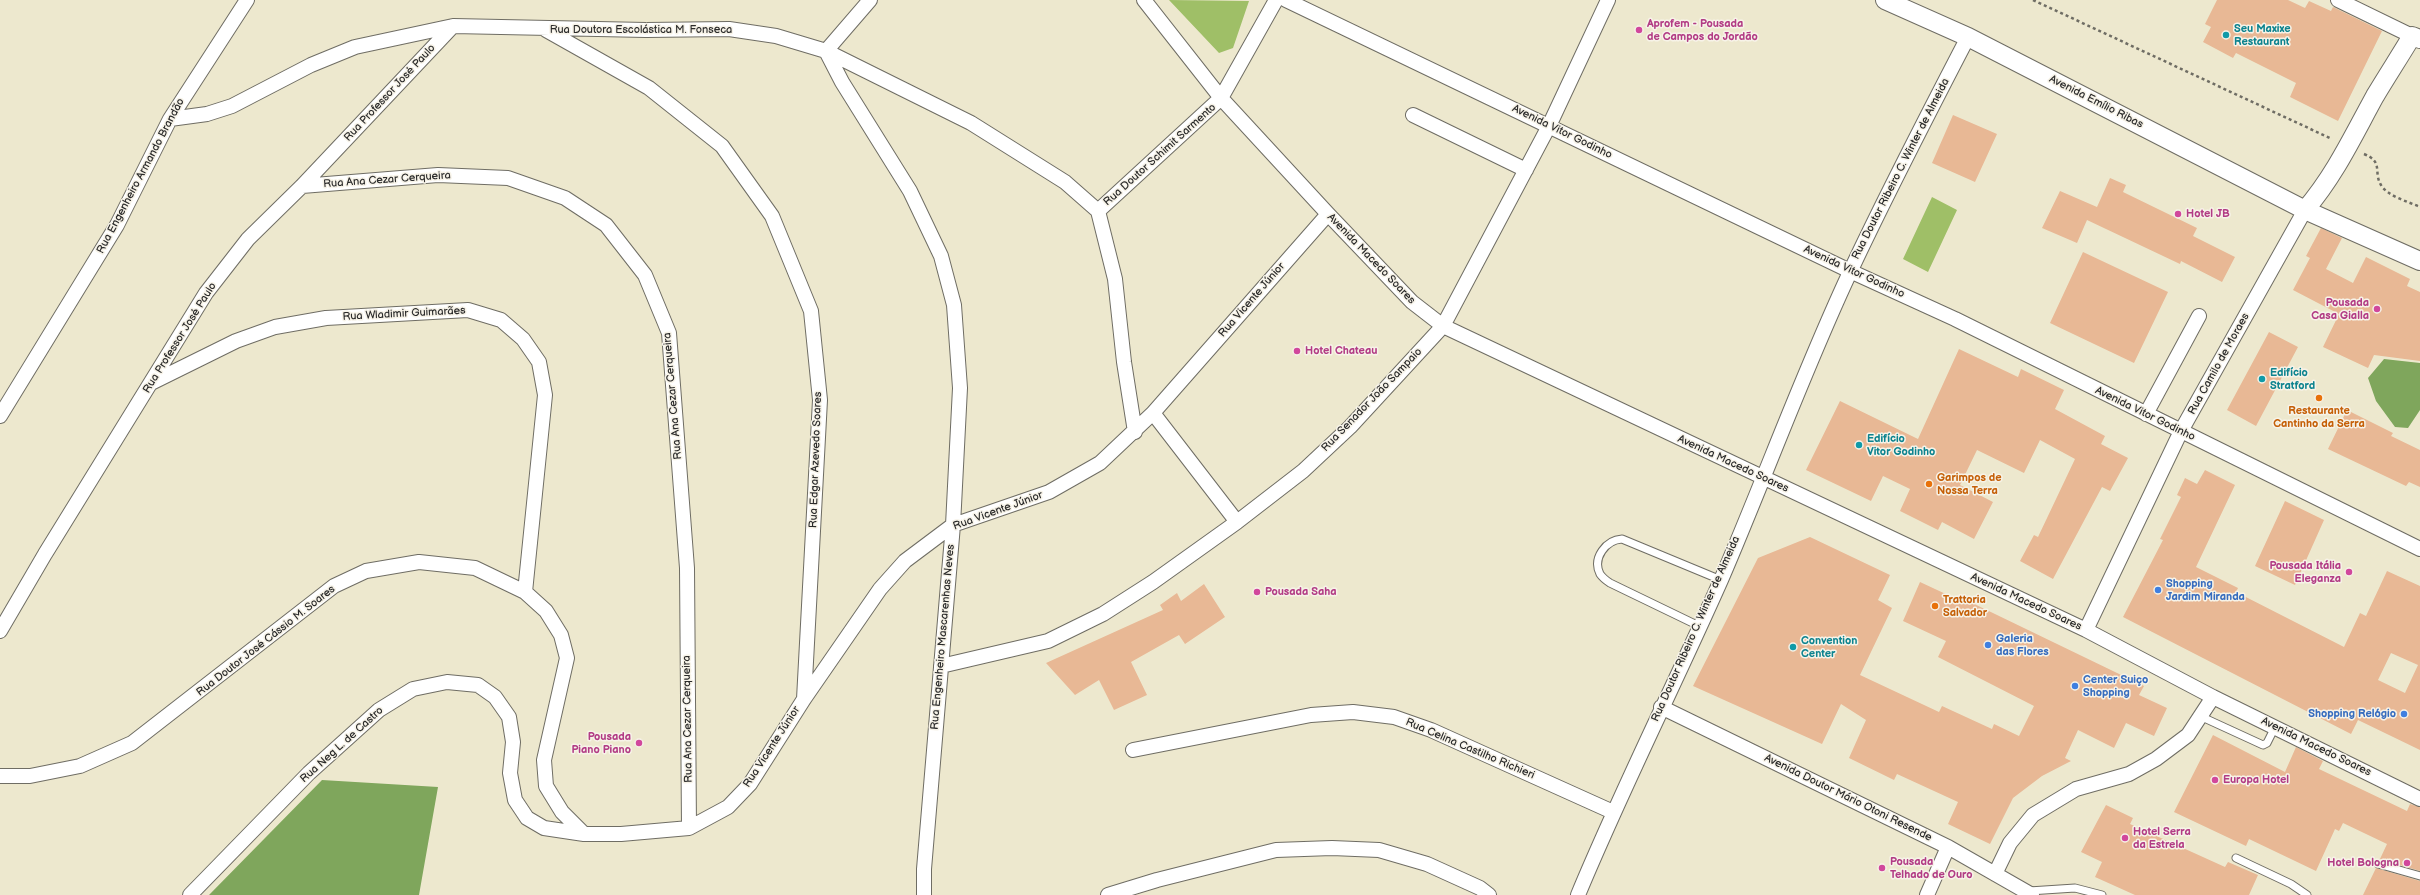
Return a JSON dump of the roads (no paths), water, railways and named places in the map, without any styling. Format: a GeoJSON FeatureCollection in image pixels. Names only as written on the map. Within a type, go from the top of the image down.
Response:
{"type":"FeatureCollection","features":[{"type":"Feature","properties":{"kind":"street","name":"Rua Engenheiro Armando Brandão"},"geometry":{"type":"LineString","coordinates":[[0,416],[117,225],[170,119],[247,0]]}},
{"type":"Feature","properties":{"kind":"street"},"geometry":{"type":"LineString","coordinates":[[826,51],[870,0]]}},
{"type":"Feature","properties":{"kind":"street","name":"Avenida Macedo Soares"},"geometry":{"type":"LineString","coordinates":[[1144,0],[1222,98],[1328,214],[1412,302],[1443,326],[2086,630],[2213,697],[2420,799]]}},
{"type":"Feature","properties":{"kind":"street","name":"Rua Doutor Schimit Sarmento"},"geometry":{"type":"LineString","coordinates":[[1098,211],[1222,98],[1276,0]]}},
{"type":"Feature","properties":{"kind":"street","name":"Avenida Vitor Godinho"},"geometry":{"type":"LineString","coordinates":[[1286,0],[1850,271],[1955,319],[2420,549]]}},
{"type":"Feature","properties":{"kind":"street","name":"Rua Senador João Sampaio"},"geometry":{"type":"LineString","coordinates":[[941,666],[1048,641],[1103,614],[1153,582],[1237,522],[1303,470],[1350,427],[1443,326],[1549,126],[1608,0]]}},
{"type":"Feature","properties":{"kind":"street","name":"Avenida Emílio Ribas"},"geometry":{"type":"LineString","coordinates":[[1885,0],[1968,37],[2305,210],[2420,261]]}},
{"type":"Feature","properties":{"kind":"street"},"geometry":{"type":"LineString","coordinates":[[2305,210],[2321,191],[2349,147],[2376,96],[2416,38],[2338,0]]}},
{"type":"Feature","properties":{"kind":"street","name":"Rua Doutora Escolástica M. Fonseca"},"geometry":{"type":"LineString","coordinates":[[170,119],[207,114],[232,106],[311,65],[355,47],[453,26],[544,29],[729,29],[776,36],[826,51],[971,123],[1065,182],[1098,211]]}},
{"type":"Feature","properties":{"kind":"street","name":"Rua Professor José Paulo"},"geometry":{"type":"LineString","coordinates":[[0,631],[45,554],[206,293],[248,239],[302,186],[453,26]]}},
{"type":"Feature","properties":{"kind":"street","name":"Rua Edgar Azevedo Soares"},"geometry":{"type":"LineString","coordinates":[[544,29],[648,88],[722,146],[772,216],[811,310],[820,400],[804,699]]}},
{"type":"Feature","properties":{"kind":"street","name":"Rua Doutor Ribeiro C. Winter de Almeida"},"geometry":{"type":"LineString","coordinates":[[1578,895],[1613,812],[1721,580],[1762,478],[1850,271],[1912,145],[1968,37]]}},
{"type":"Feature","properties":{"kind":"street","name":"Rua Engenheiro Mascarenhas Neves"},"geometry":{"type":"LineString","coordinates":[[826,51],[842,82],[910,191],[941,256],[954,305],[960,388],[953,525],[924,869],[924,895]]}},
{"type":"Feature","properties":{"kind":"street"},"geometry":{"type":"LineString","coordinates":[[1413,115],[1526,170]]}},
{"type":"Feature","properties":{"kind":"street","name":"Rua Ana Cezar Cerqueira"},"geometry":{"type":"LineString","coordinates":[[302,186],[438,175],[508,178],[565,198],[606,225],[645,275],[669,332],[687,568],[689,828]]}},
{"type":"Feature","properties":{"kind":"street","name":"Rua Camilo de Moraes"},"geometry":{"type":"LineString","coordinates":[[2086,630],[2181,432],[2305,210]]}},
{"type":"Feature","properties":{"kind":"street"},"geometry":{"type":"LineString","coordinates":[[1098,211],[1115,279],[1124,362],[1135,432]]}},
{"type":"Feature","properties":{"kind":"street","name":"Rua Vicente Júnior"},"geometry":{"type":"LineString","coordinates":[[621,834],[689,828],[728,807],[750,784],[804,699],[880,589],[905,561],[953,525],[1049,492],[1100,463],[1154,413],[1328,214]]}},
{"type":"Feature","properties":{"kind":"street","name":"Rua Wladimir Guimarães"},"geometry":{"type":"LineString","coordinates":[[151,383],[236,341],[275,327],[326,318],[468,310],[501,320],[523,339],[539,362],[545,395],[525,592]]}},
{"type":"Feature","properties":{"kind":"street"},"geometry":{"type":"LineString","coordinates":[[2146,414],[2199,316]]}},
{"type":"Feature","properties":{"kind":"street"},"geometry":{"type":"LineString","coordinates":[[1154,413],[1237,522]]}},
{"type":"Feature","properties":{"kind":"street","name":"Rua Doutor José Cássio M. Soares"},"geometry":{"type":"LineString","coordinates":[[0,776],[30,776],[80,766],[132,743],[334,586],[366,571],[419,562],[475,568],[525,592],[546,611],[562,635],[567,658],[544,760],[546,786],[562,812],[584,834]]}},
{"type":"Feature","properties":{"kind":"street","name":"Rua Neg L. de Castro"},"geometry":{"type":"LineString","coordinates":[[190,895],[309,773],[379,710],[413,689],[447,682],[478,685],[496,697],[509,718],[513,742],[510,773],[515,800],[527,818],[544,828],[584,834],[621,834]]}},
{"type":"Feature","properties":{"kind":"street"},"geometry":{"type":"LineString","coordinates":[[1995,874],[2010,843],[2034,815],[2076,789],[2129,774],[2156,759],[2188,735],[2202,717],[2213,697]]}},
{"type":"Feature","properties":{"kind":"street","name":"Avenida Doutor Mário Otoni Resende"},"geometry":{"type":"LineString","coordinates":[[1661,707],[1948,847],[2027,894]]}},
{"type":"Feature","properties":{"kind":"street","name":"Rua Celina Castilho Richieri"},"geometry":{"type":"LineString","coordinates":[[1133,750],[1311,715],[1353,712],[1394,717],[1431,730],[1613,812]]}},
{"type":"Feature","properties":{"kind":"street"},"geometry":{"type":"LineString","coordinates":[[1927,895],[1948,847]]}},
{"type":"Feature","properties":{"kind":"street"},"geometry":{"type":"LineString","coordinates":[[1108,895],[1157,880],[1276,850],[1332,848],[1379,850],[1427,864],[1480,888],[1488,895]]}},
{"type":"Feature","properties":{"kind":"lane"},"geometry":{"type":"LineString","coordinates":[[1699,626],[1610,583],[1601,575],[1598,563],[1604,546],[1613,540],[1622,539],[1721,580]]}},
{"type":"Feature","properties":{"kind":"lane"},"geometry":{"type":"LineString","coordinates":[[2202,717],[2263,746],[2267,743],[2275,727]]}},
{"type":"Feature","properties":{"kind":"lane"},"geometry":{"type":"LineString","coordinates":[[2236,858],[2291,884],[2307,895]]}},
{"type":"Feature","properties":{"kind":"lane"},"geometry":{"type":"LineString","coordinates":[[2378,864],[2420,876]]}},
{"type":"Feature","properties":{"kind":"lane"},"geometry":{"type":"LineString","coordinates":[[2027,894],[2075,888],[2102,895]]}},
{"type":"Feature","properties":{"kind":"place","name":"Aprofem - Pousada de Campos do Jordão"},"geometry":{"type":"Point","coordinates":[1639,30]}},
{"type":"Feature","properties":{"kind":"place","name":"Seu Maxixe Restaurant"},"geometry":{"type":"Point","coordinates":[2226,35]}},
{"type":"Feature","properties":{"kind":"place","name":"Hotel JB"},"geometry":{"type":"Point","coordinates":[2178,214]}},
{"type":"Feature","properties":{"kind":"place","name":"Pousada Casa Gialla"},"geometry":{"type":"Point","coordinates":[2377,309]}},
{"type":"Feature","properties":{"kind":"place","name":"Hotel Chateau"},"geometry":{"type":"Point","coordinates":[1297,351]}},
{"type":"Feature","properties":{"kind":"place","name":"Edifício Stratford"},"geometry":{"type":"Point","coordinates":[2262,379]}},
{"type":"Feature","properties":{"kind":"place","name":"Restaurante Cantinho da Serra"},"geometry":{"type":"Point","coordinates":[2319,398]}},
{"type":"Feature","properties":{"kind":"place","name":"Edifício Vitor Godinho"},"geometry":{"type":"Point","coordinates":[1859,445]}},
{"type":"Feature","properties":{"kind":"place","name":"Garimpos de Nossa Terra"},"geometry":{"type":"Point","coordinates":[1929,484]}},
{"type":"Feature","properties":{"kind":"place","name":"Pousada Itália Eleganza"},"geometry":{"type":"Point","coordinates":[2349,572]}},
{"type":"Feature","properties":{"kind":"place","name":"Shopping Jardim Miranda"},"geometry":{"type":"Point","coordinates":[2158,590]}},
{"type":"Feature","properties":{"kind":"place","name":"Pousada Saha"},"geometry":{"type":"Point","coordinates":[1257,592]}},
{"type":"Feature","properties":{"kind":"place","name":"Trattoria Salvador"},"geometry":{"type":"Point","coordinates":[1935,606]}},
{"type":"Feature","properties":{"kind":"place","name":"Galeria das Flores"},"geometry":{"type":"Point","coordinates":[1988,645]}},
{"type":"Feature","properties":{"kind":"place","name":"Convention Center"},"geometry":{"type":"Point","coordinates":[1793,647]}},
{"type":"Feature","properties":{"kind":"place","name":"Center Suiço Shopping"},"geometry":{"type":"Point","coordinates":[2075,686]}},
{"type":"Feature","properties":{"kind":"place","name":"Shopping Relógio"},"geometry":{"type":"Point","coordinates":[2404,714]}},
{"type":"Feature","properties":{"kind":"place","name":"Pousada Piano Piano"},"geometry":{"type":"Point","coordinates":[639,743]}},
{"type":"Feature","properties":{"kind":"place","name":"Europa Hotel"},"geometry":{"type":"Point","coordinates":[2215,780]}},
{"type":"Feature","properties":{"kind":"place","name":"Hotel Serra da Estrela"},"geometry":{"type":"Point","coordinates":[2125,838]}},
{"type":"Feature","properties":{"kind":"place","name":"Hotel Bologna"},"geometry":{"type":"Point","coordinates":[2407,863]}},
{"type":"Feature","properties":{"kind":"place","name":"Pousada Telhado de Ouro"},"geometry":{"type":"Point","coordinates":[1882,868]}}]}
